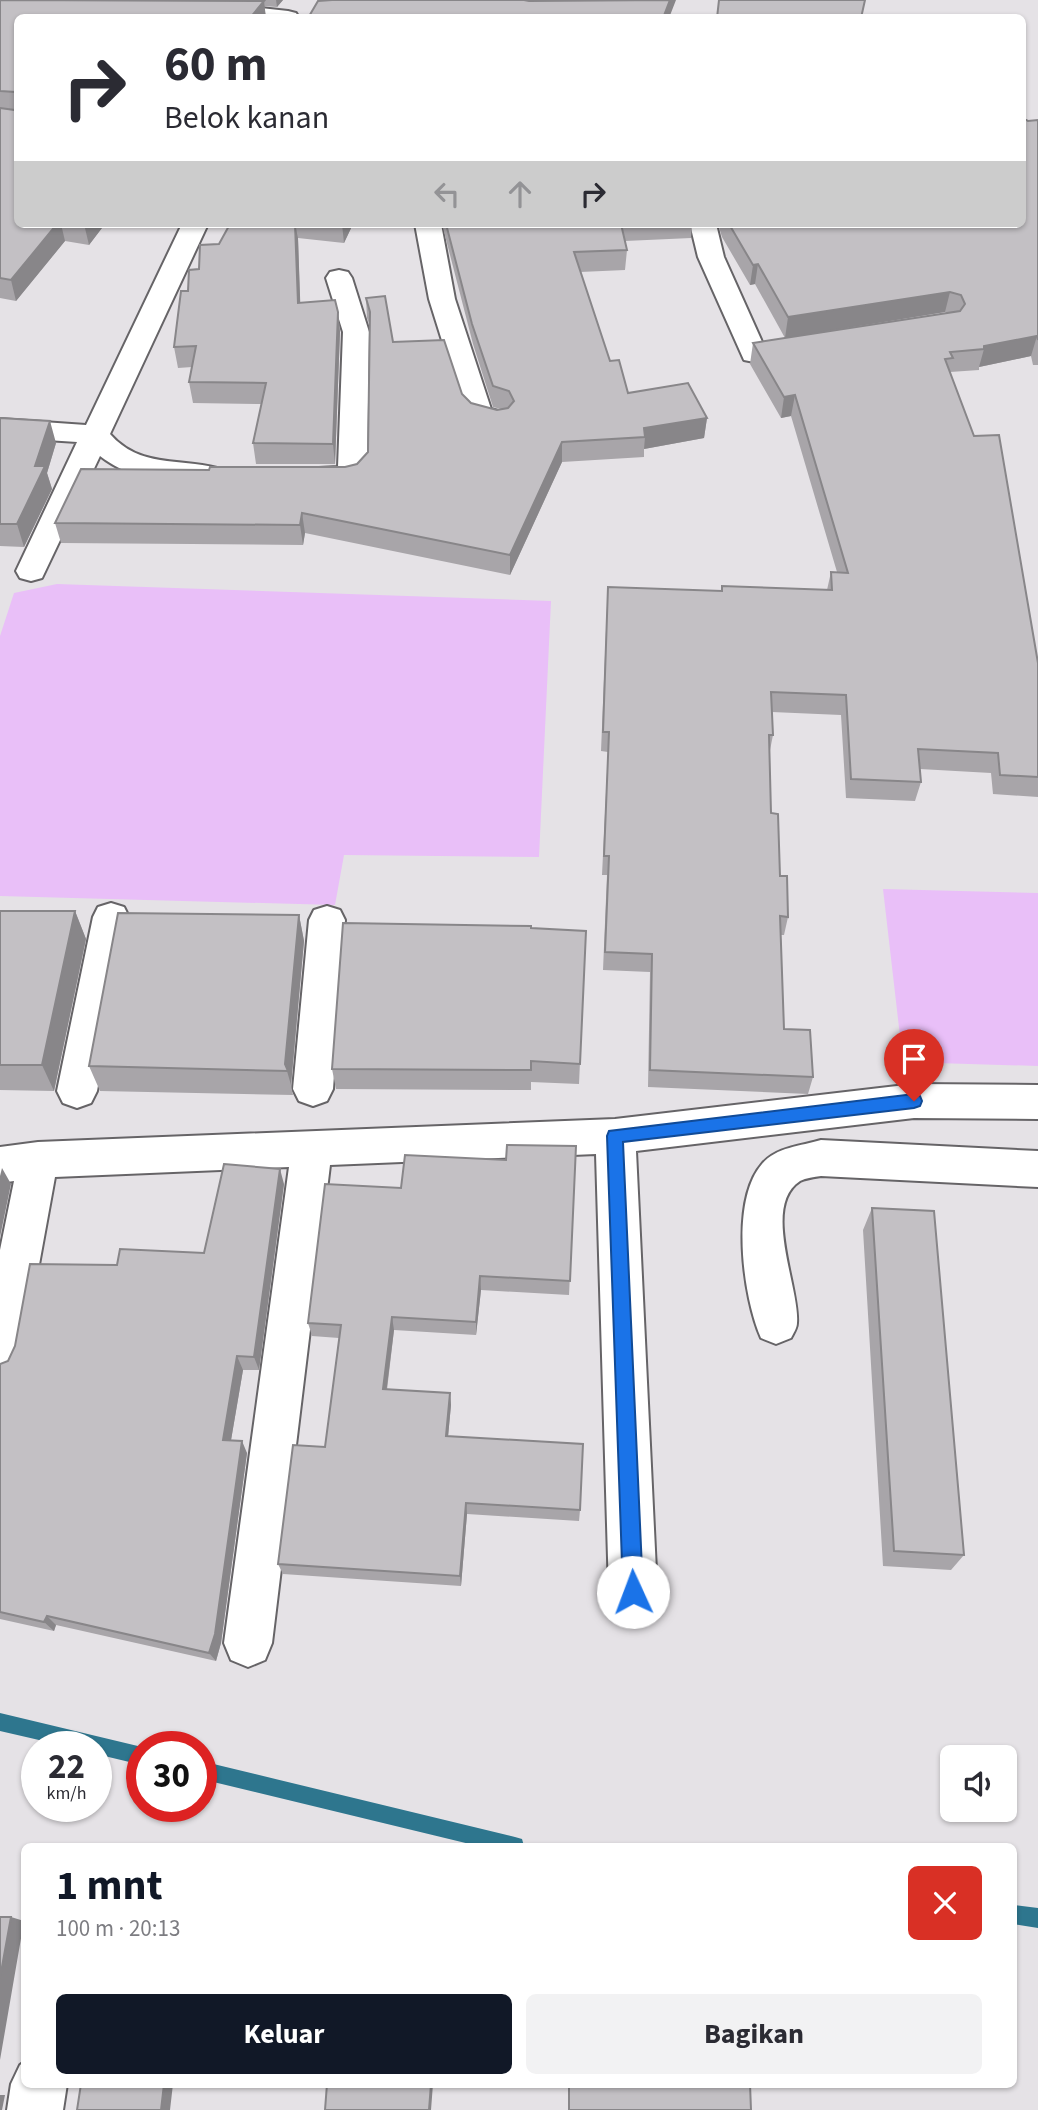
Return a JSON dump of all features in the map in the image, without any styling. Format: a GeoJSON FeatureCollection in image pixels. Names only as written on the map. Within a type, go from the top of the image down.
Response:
{"type":"FeatureCollection","features":[{"type":"Feature","properties":{"kind":"street"},"geometry":{"type":"LineString","coordinates":[[135,0],[254,14]]}},
{"type":"Feature","properties":{"kind":"street"},"geometry":{"type":"LineString","coordinates":[[31,571],[193,228]]}},
{"type":"Feature","properties":{"kind":"street"},"geometry":{"type":"LineString","coordinates":[[429,228],[442,299],[479,414],[498,420]]}},
{"type":"Feature","properties":{"kind":"street"},"geometry":{"type":"LineString","coordinates":[[704,228],[711,257],[754,354],[820,344]]}},
{"type":"Feature","properties":{"kind":"street"},"geometry":{"type":"LineString","coordinates":[[279,475],[347,476],[352,472],[356,332],[339,278]]}},
{"type":"Feature","properties":{"kind":"street"},"geometry":{"type":"LineString","coordinates":[[0,428],[96,435]]}},
{"type":"Feature","properties":{"kind":"street"},"geometry":{"type":"LineString","coordinates":[[96,435],[105,449],[131,462],[171,475],[239,475]]}},
{"type":"Feature","properties":{"kind":"street"},"geometry":{"type":"LineString","coordinates":[[77,1091],[111,917]]}},
{"type":"Feature","properties":{"kind":"street"},"geometry":{"type":"LineString","coordinates":[[313,1089],[327,920]]}},
{"type":"Feature","properties":{"kind":"street"},"geometry":{"type":"LineString","coordinates":[[0,1358],[19,1162],[312,1147],[615,1136],[914,1101],[1038,1102]]}},
{"type":"Feature","properties":{"kind":"street"},"geometry":{"type":"LineString","coordinates":[[615,1136],[633,1592]]}},
{"type":"Feature","properties":{"kind":"street"},"geometry":{"type":"LineString","coordinates":[[248,1643],[312,1147]]}},
{"type":"Feature","properties":{"kind":"street"},"geometry":{"type":"LineString","coordinates":[[776,1324],[761,1223],[770,1186],[788,1167],[821,1158],[1038,1168]]}},
{"type":"Feature","properties":{"kind":"street"},"geometry":{"type":"LineString","coordinates":[[35,2110],[38,2088]]}},
{"type":"Feature","properties":{"kind":"shaded area"},"geometry":{"type":"Polygon","coordinates":[[[57,584],[551,601],[539,857],[344,855],[335,905],[0,896],[0,636],[14,593],[57,584]]]}},
{"type":"Feature","properties":{"kind":"shaded area"},"geometry":{"type":"Polygon","coordinates":[[[883,889],[1038,893],[1038,1066],[903,1062],[883,889]]]}},
{"type":"Feature","properties":{"kind":"building"},"geometry":{"type":"Polygon","coordinates":[[[0,0],[264,1],[253,14],[14,14],[14,92],[0,91],[0,0]]]}},
{"type":"Feature","properties":{"kind":"building"},"geometry":{"type":"Polygon","coordinates":[[[670,0],[665,14],[310,14],[318,1],[670,0]]]}},
{"type":"Feature","properties":{"kind":"building"},"geometry":{"type":"Polygon","coordinates":[[[719,0],[865,0],[862,14],[717,14],[719,0]]]}},
{"type":"Feature","properties":{"kind":"building"},"geometry":{"type":"Polygon","coordinates":[[[0,108],[14,110],[14,228],[54,228],[11,280],[0,278],[0,108]]]}},
{"type":"Feature","properties":{"kind":"building"},"geometry":{"type":"Polygon","coordinates":[[[1026,120],[1038,120],[1038,340],[1037,336],[984,346],[984,349],[950,352],[953,358],[945,359],[974,436],[999,435],[1038,663],[1038,777],[1000,775],[998,753],[918,749],[921,782],[851,779],[846,695],[771,692],[771,813],[778,814],[780,876],[787,876],[788,917],[780,916],[784,1029],[810,1030],[813,1077],[650,1070],[652,954],[605,952],[609,856],[604,856],[609,732],[603,732],[608,587],[722,591],[722,586],[832,590],[831,572],[848,573],[795,395],[784,397],[753,343],[960,311],[965,304],[961,295],[950,292],[788,317],[758,264],[753,265],[731,228],[1026,228],[1026,120]]]}},
{"type":"Feature","properties":{"kind":"building"},"geometry":{"type":"Polygon","coordinates":[[[228,228],[295,228],[298,303],[335,300],[338,312],[333,444],[253,443],[266,383],[189,382],[196,346],[174,347],[181,291],[188,291],[189,270],[199,269],[200,245],[219,244],[228,228]]]}},
{"type":"Feature","properties":{"kind":"building"},"geometry":{"type":"Polygon","coordinates":[[[447,228],[622,228],[627,250],[574,252],[610,361],[619,360],[628,393],[688,383],[707,418],[644,428],[645,437],[562,442],[510,555],[302,513],[300,525],[55,523],[81,469],[209,470],[210,467],[345,467],[357,464],[368,452],[370,312],[366,298],[385,296],[393,342],[444,340],[462,394],[471,403],[497,410],[508,408],[514,401],[509,391],[493,386],[472,324],[447,228]]]}},
{"type":"Feature","properties":{"kind":"building"},"geometry":{"type":"Polygon","coordinates":[[[0,418],[50,421],[35,466],[45,466],[17,524],[0,524],[0,418]]]}},
{"type":"Feature","properties":{"kind":"building"},"geometry":{"type":"Polygon","coordinates":[[[0,911],[75,911],[42,1065],[0,1065],[0,911]]]}},
{"type":"Feature","properties":{"kind":"building"},"geometry":{"type":"Polygon","coordinates":[[[118,913],[299,915],[285,1064],[288,1071],[89,1066],[118,913]]]}},
{"type":"Feature","properties":{"kind":"building"},"geometry":{"type":"Polygon","coordinates":[[[343,923],[531,926],[586,931],[580,1064],[531,1061],[531,1070],[332,1069],[343,923]]]}},
{"type":"Feature","properties":{"kind":"building"},"geometry":{"type":"Polygon","coordinates":[[[507,1145],[576,1146],[570,1281],[480,1276],[476,1322],[392,1317],[383,1389],[450,1393],[446,1436],[583,1444],[580,1510],[466,1503],[460,1576],[278,1564],[293,1445],[325,1447],[341,1325],[308,1323],[325,1184],[401,1188],[405,1155],[506,1160],[507,1145]]]}},
{"type":"Feature","properties":{"kind":"building"},"geometry":{"type":"Polygon","coordinates":[[[224,1164],[280,1169],[254,1357],[237,1356],[223,1440],[242,1441],[215,1634],[209,1653],[47,1616],[44,1622],[0,1612],[0,1364],[8,1361],[15,1346],[30,1264],[117,1265],[120,1249],[204,1253],[224,1164]]]}},
{"type":"Feature","properties":{"kind":"building"},"geometry":{"type":"Polygon","coordinates":[[[872,1208],[934,1211],[964,1555],[894,1551],[872,1208]]]}},
{"type":"Feature","properties":{"kind":"building"},"geometry":{"type":"Polygon","coordinates":[[[0,1917],[11,1917],[0,1978],[0,1917]]]}},
{"type":"Feature","properties":{"kind":"building"},"geometry":{"type":"Polygon","coordinates":[[[80,2088],[164,2088],[161,2110],[77,2110],[80,2088]]]}},
{"type":"Feature","properties":{"kind":"building"},"geometry":{"type":"Polygon","coordinates":[[[327,2088],[431,2088],[429,2110],[325,2110],[327,2088]]]}},
{"type":"Feature","properties":{"kind":"building"},"geometry":{"type":"Polygon","coordinates":[[[569,2088],[750,2088],[751,2110],[569,2110],[569,2088]]]}},
{"type":"Feature","properties":{"kind":"waterway"},"geometry":{"type":"LineString","coordinates":[[0,1722],[126,1752]]}},
{"type":"Feature","properties":{"kind":"waterway"},"geometry":{"type":"LineString","coordinates":[[217,1774],[503,1843]]}},
{"type":"Feature","properties":{"kind":"waterway"},"geometry":{"type":"LineString","coordinates":[[1017,1915],[1038,1918]]}},
{"type":"Feature","properties":{"kind":"route"},"geometry":{"type":"LineString","coordinates":[[633,1592],[615,1136],[914,1101]]}}]}
